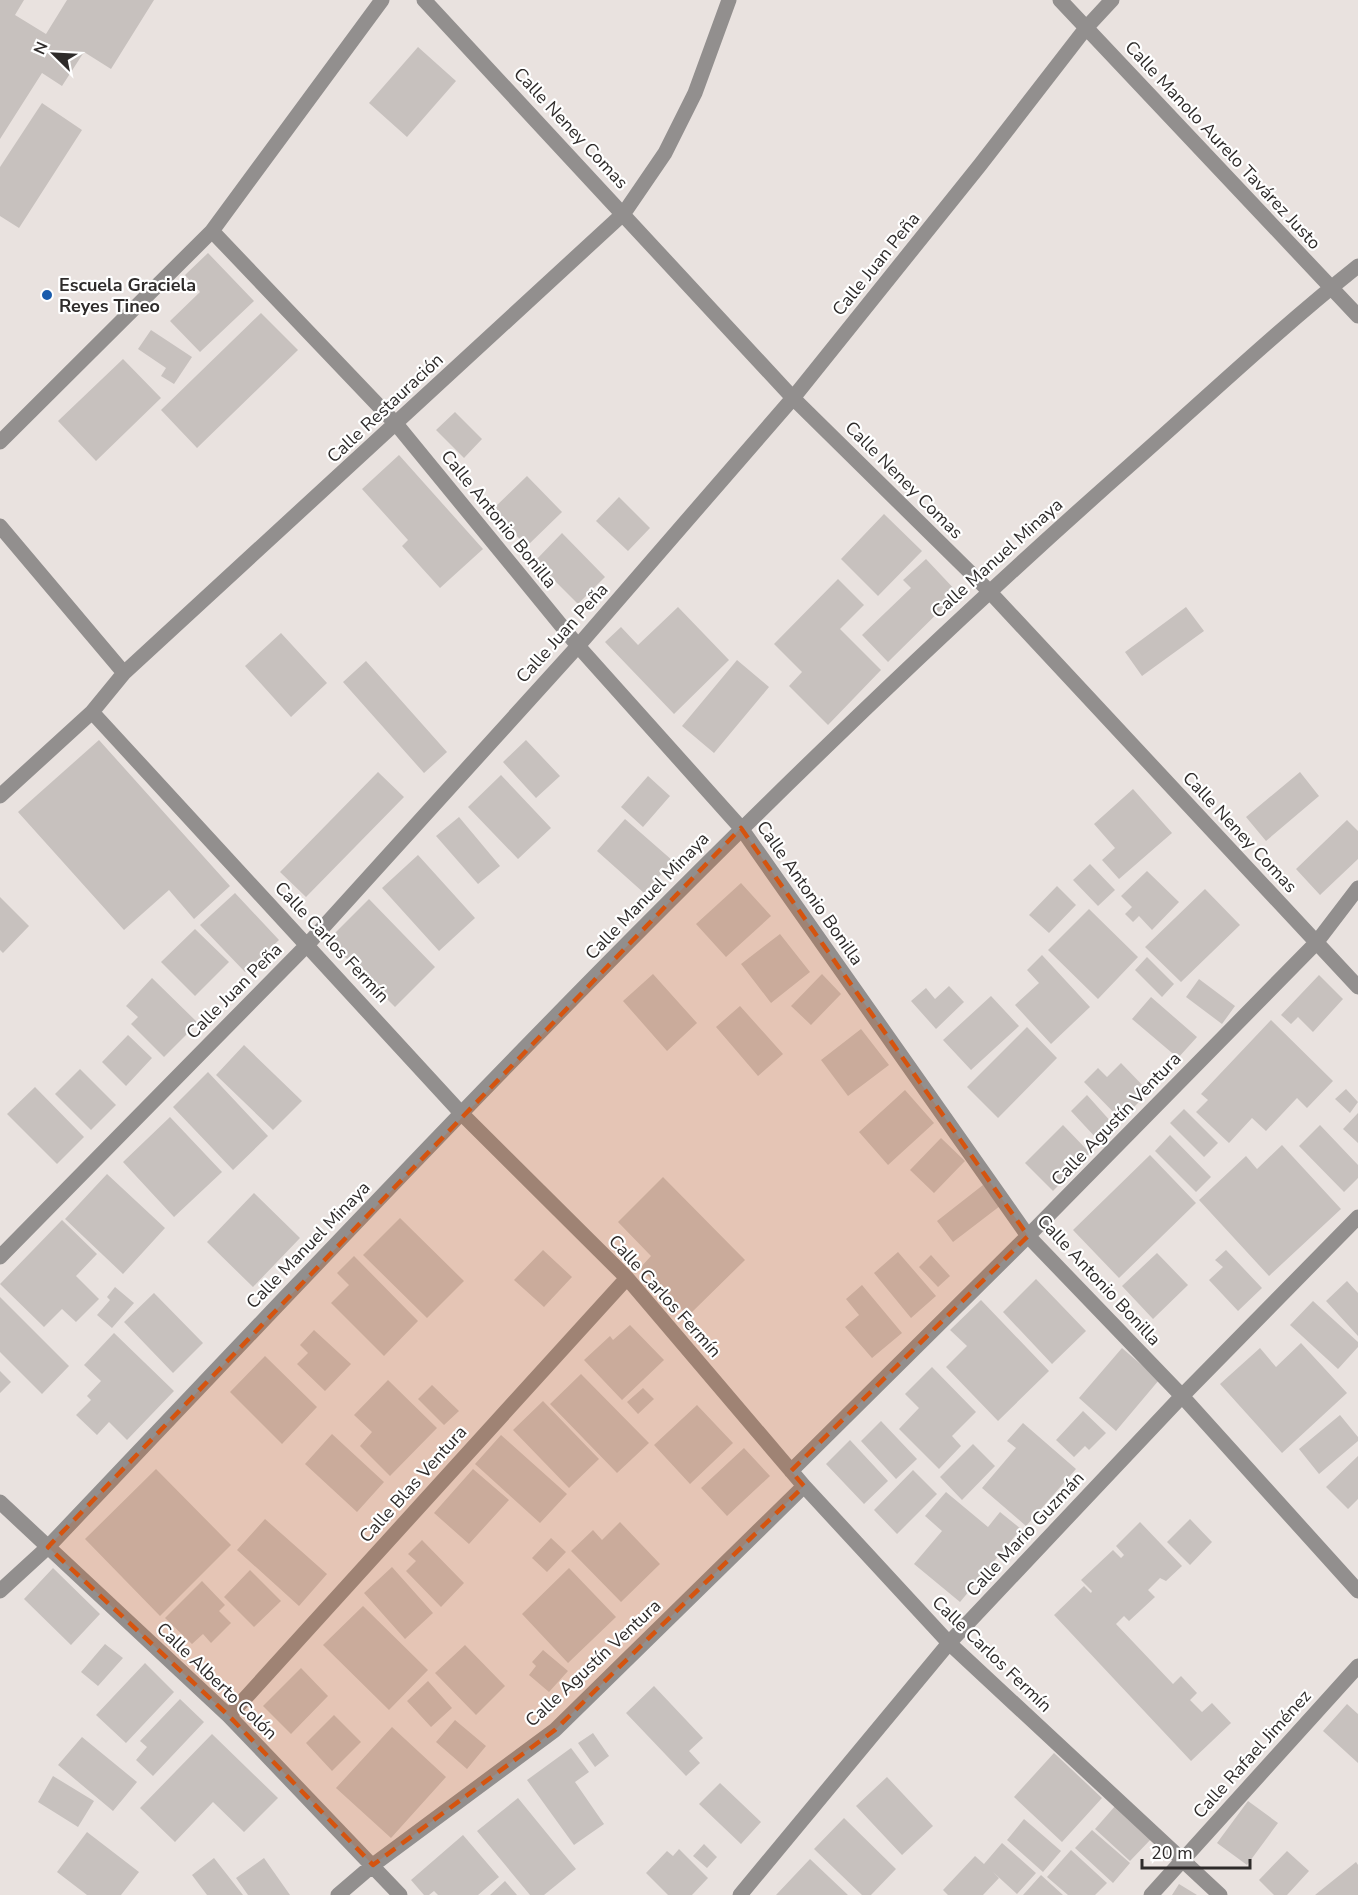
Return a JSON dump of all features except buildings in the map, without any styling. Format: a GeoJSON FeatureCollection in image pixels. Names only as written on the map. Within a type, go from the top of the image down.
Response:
{"type":"FeatureCollection","features":[{"type":"Feature","properties":{"kind":"street"},"geometry":{"type":"LineString","coordinates":[[0,442],[212,231],[382,0]]}},
{"type":"Feature","properties":{"kind":"street","name":"Calle Neney Comas"},"geometry":{"type":"LineString","coordinates":[[424,0],[624,213],[793,398],[988,590],[1358,987]]}},
{"type":"Feature","properties":{"kind":"street","name":"Calle Restauración"},"geometry":{"type":"LineString","coordinates":[[0,796],[92,712],[124,673],[624,213],[665,153],[695,93],[729,0]]}},
{"type":"Feature","properties":{"kind":"street","name":"Calle Manolo Aurelo Tavárez Justo"},"geometry":{"type":"LineString","coordinates":[[1060,0],[1358,316]]}},
{"type":"Feature","properties":{"kind":"street","name":"Calle Juan Peña"},"geometry":{"type":"LineString","coordinates":[[0,1257],[308,944],[578,646],[793,398],[980,165],[1086,28],[1112,0]]}},
{"type":"Feature","properties":{"kind":"street","name":"Calle Antonio Bonilla"},"geometry":{"type":"LineString","coordinates":[[212,231],[396,425],[578,646],[741,828],[1029,1236],[1182,1396],[1358,1591]]}},
{"type":"Feature","properties":{"kind":"street","name":"Calle Manuel Minaya"},"geometry":{"type":"LineString","coordinates":[[0,1591],[48,1547],[461,1113],[741,828],[988,590],[1331,287],[1358,266]]}},
{"type":"Feature","properties":{"kind":"street"},"geometry":{"type":"LineString","coordinates":[[0,526],[124,673]]}},
{"type":"Feature","properties":{"kind":"street","name":"Calle Carlos Fermín"},"geometry":{"type":"LineString","coordinates":[[92,712],[308,944],[461,1113],[627,1278],[804,1486],[949,1643],[1220,1895]]}},
{"type":"Feature","properties":{"kind":"street","name":"Calle Agustín Ventura"},"geometry":{"type":"LineString","coordinates":[[791,1471],[1029,1236],[1316,943],[1358,888]]}},
{"type":"Feature","properties":{"kind":"street","name":"Calle Mario Guzmán"},"geometry":{"type":"LineString","coordinates":[[740,1895],[949,1643],[1182,1396],[1358,1217]]}},
{"type":"Feature","properties":{"kind":"street","name":"Calle Blas Ventura"},"geometry":{"type":"LineString","coordinates":[[229,1716],[627,1278]]}},
{"type":"Feature","properties":{"kind":"street","name":"Calle Agustín Ventura"},"geometry":{"type":"LineString","coordinates":[[338,1895],[373,1865],[555,1730],[804,1486]]}},
{"type":"Feature","properties":{"kind":"street","name":"Calle Alberto Colón"},"geometry":{"type":"LineString","coordinates":[[0,1502],[229,1716],[400,1895]]}},
{"type":"Feature","properties":{"kind":"street","name":"Calle Rafael Jiménez"},"geometry":{"type":"LineString","coordinates":[[1151,1895],[1180,1860],[1358,1666]]}},
{"type":"Feature","properties":{"kind":"highlighted area"},"geometry":{"type":"Polygon","coordinates":[[[741,828],[1028,1236],[791,1471],[804,1486],[555,1730],[373,1865],[229,1716],[48,1547],[741,828]]]}},
{"type":"Feature","properties":{"kind":"place","name":"Escuela Graciela Reyes Tineo"},"geometry":{"type":"Point","coordinates":[47,295]}}]}
